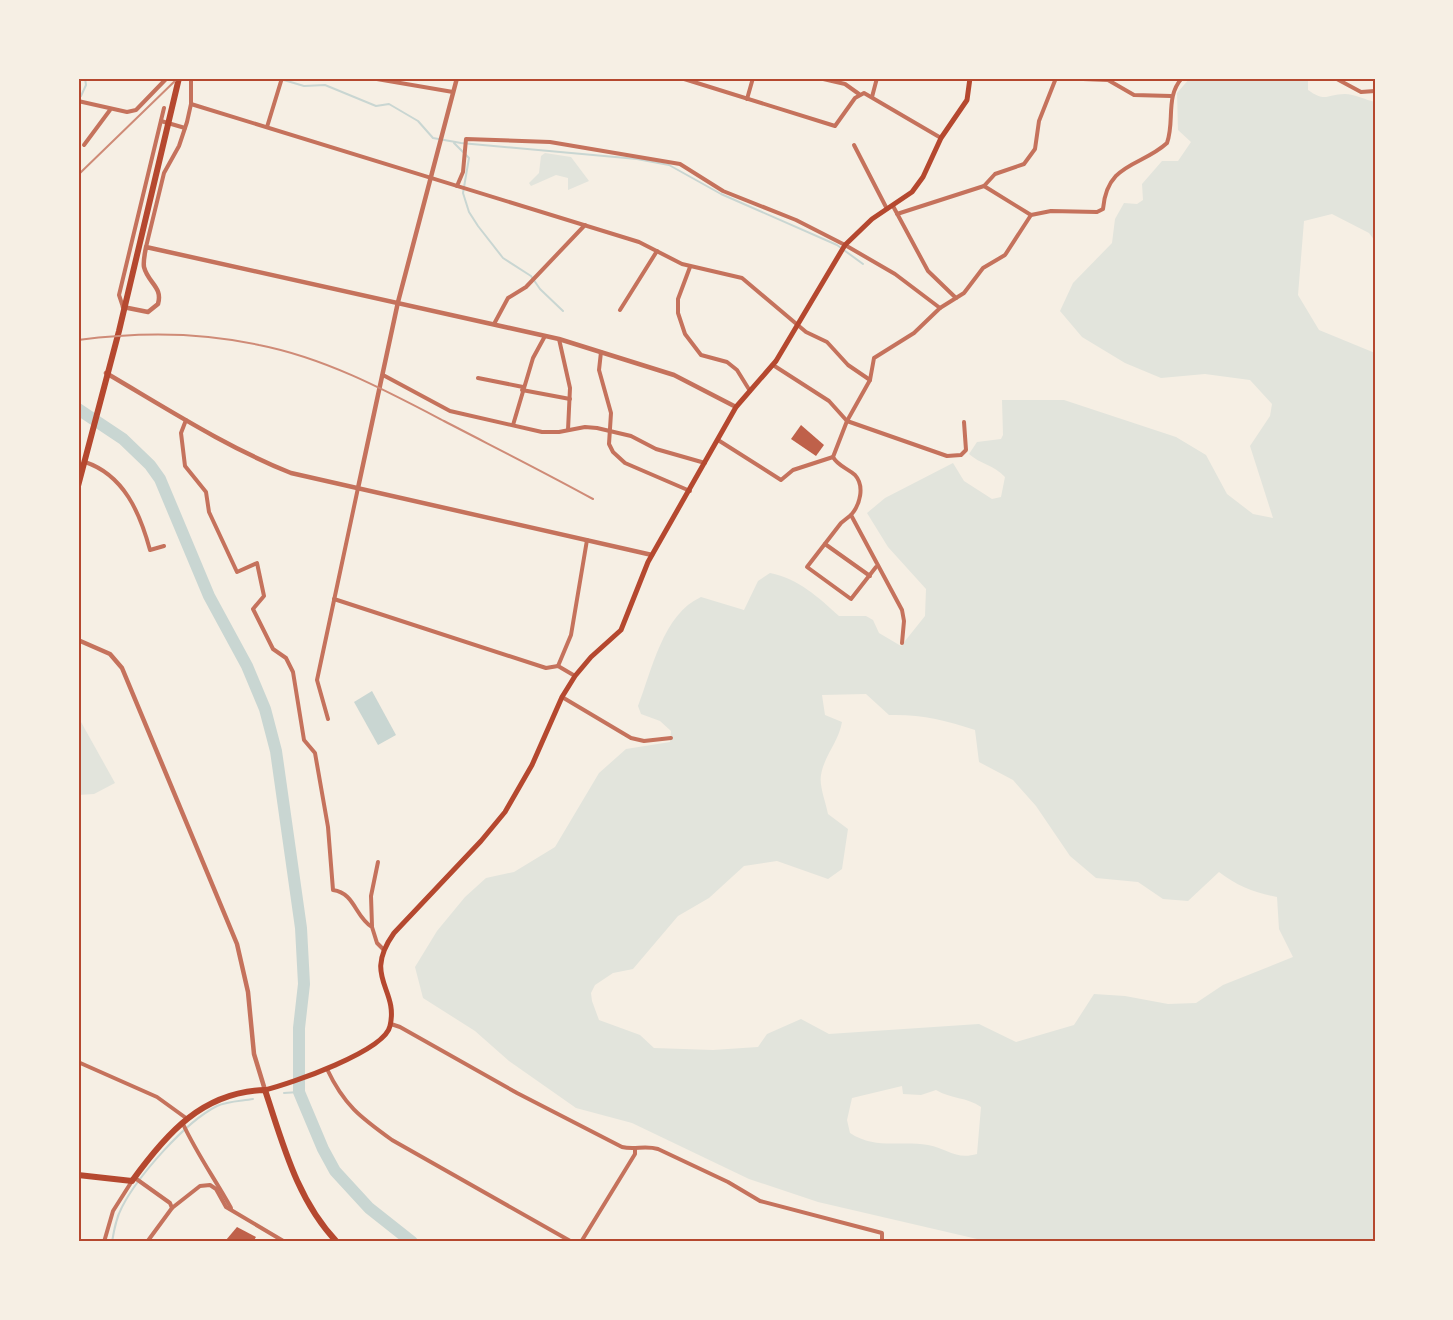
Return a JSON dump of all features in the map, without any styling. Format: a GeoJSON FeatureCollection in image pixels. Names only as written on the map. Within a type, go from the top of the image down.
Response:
{"type":"FeatureCollection","features":[{"type":"Feature","properties":{"kind":"main road"},"geometry":{"type":"LineString","coordinates":[[78,486],[180,78]]}},
{"type":"Feature","properties":{"kind":"main road"},"geometry":{"type":"LineString","coordinates":[[78,1175],[133,1179],[157,1146],[184,1120],[219,1098],[286,1085],[327,1069],[386,1035],[391,1024],[391,1012],[380,972],[383,949],[394,933],[481,841],[505,812],[532,765],[562,697],[575,676],[591,657],[621,630],[640,578],[691,491],[736,407],[773,365],[845,245],[872,219],[912,192],[923,177],[941,138],[967,100],[970,78]]}},
{"type":"Feature","properties":{"kind":"main road"},"geometry":{"type":"LineString","coordinates":[[265,1090],[302,1195],[324,1228],[337,1242]]}},
{"type":"Feature","properties":{"kind":"street"},"geometry":{"type":"LineString","coordinates":[[78,101],[110,110],[127,112],[136,110],[167,78]]}},
{"type":"Feature","properties":{"kind":"street"},"geometry":{"type":"LineString","coordinates":[[267,127],[282,78]]}},
{"type":"Feature","properties":{"kind":"street"},"geometry":{"type":"LineString","coordinates":[[371,78],[453,92]]}},
{"type":"Feature","properties":{"kind":"street"},"geometry":{"type":"LineString","coordinates":[[328,719],[317,680],[398,302],[457,78]]}},
{"type":"Feature","properties":{"kind":"street"},"geometry":{"type":"LineString","coordinates":[[681,78],[835,126],[859,94]]}},
{"type":"Feature","properties":{"kind":"street"},"geometry":{"type":"LineString","coordinates":[[747,99],[753,78]]}},
{"type":"Feature","properties":{"kind":"street"},"geometry":{"type":"LineString","coordinates":[[819,78],[845,84],[859,94],[864,93],[941,138]]}},
{"type":"Feature","properties":{"kind":"street"},"geometry":{"type":"LineString","coordinates":[[872,97],[877,78]]}},
{"type":"Feature","properties":{"kind":"street"},"geometry":{"type":"LineString","coordinates":[[897,214],[984,186],[995,174],[1017,168],[1031,157],[1035,149],[1039,121],[1057,78],[1108,80],[1134,95],[1171,96]]}},
{"type":"Feature","properties":{"kind":"street"},"geometry":{"type":"LineString","coordinates":[[984,186],[1031,215],[1051,211],[1097,212],[1103,209],[1107,190],[1116,177],[1134,161],[1167,143],[1171,132],[1171,96],[1182,78]]}},
{"type":"Feature","properties":{"kind":"street"},"geometry":{"type":"LineString","coordinates":[[1335,78],[1362,92],[1375,91]]}},
{"type":"Feature","properties":{"kind":"street"},"geometry":{"type":"LineString","coordinates":[[164,108],[119,296],[123,307],[148,312],[158,304],[159,290],[145,271],[146,247],[164,173],[179,146],[185,128],[191,104],[190,80]]}},
{"type":"Feature","properties":{"kind":"street"},"geometry":{"type":"LineString","coordinates":[[191,104],[585,225],[657,251],[690,267],[742,278],[798,325],[827,342],[848,365],[870,380]]}},
{"type":"Feature","properties":{"kind":"street"},"geometry":{"type":"LineString","coordinates":[[84,145],[110,110]]}},
{"type":"Feature","properties":{"kind":"street"},"geometry":{"type":"LineString","coordinates":[[160,121],[185,128]]}},
{"type":"Feature","properties":{"kind":"street"},"geometry":{"type":"LineString","coordinates":[[457,186],[463,172],[466,139],[550,142],[680,164],[723,191],[796,220],[845,245],[895,274],[940,308]]}},
{"type":"Feature","properties":{"kind":"street"},"geometry":{"type":"LineString","coordinates":[[854,145],[887,210]]}},
{"type":"Feature","properties":{"kind":"street"},"geometry":{"type":"LineString","coordinates":[[893,206],[928,271],[956,298]]}},
{"type":"Feature","properties":{"kind":"street"},"geometry":{"type":"LineString","coordinates":[[833,457],[847,421],[870,380],[874,358],[915,333],[940,308],[956,298],[983,268],[1005,255],[1031,215]]}},
{"type":"Feature","properties":{"kind":"street"},"geometry":{"type":"LineString","coordinates":[[494,324],[508,298],[525,287],[585,225]]}},
{"type":"Feature","properties":{"kind":"street"},"geometry":{"type":"LineString","coordinates":[[146,247],[559,339],[674,375],[736,407]]}},
{"type":"Feature","properties":{"kind":"street"},"geometry":{"type":"LineString","coordinates":[[620,310],[657,251]]}},
{"type":"Feature","properties":{"kind":"street"},"geometry":{"type":"LineString","coordinates":[[690,267],[678,299],[678,313],[685,334],[701,355],[727,362],[737,370],[750,391]]}},
{"type":"Feature","properties":{"kind":"street"},"geometry":{"type":"LineString","coordinates":[[513,425],[533,358],[545,336]]}},
{"type":"Feature","properties":{"kind":"street"},"geometry":{"type":"LineString","coordinates":[[559,339],[570,388],[568,430]]}},
{"type":"Feature","properties":{"kind":"street"},"geometry":{"type":"LineString","coordinates":[[601,351],[599,370],[610,413],[609,444],[613,452],[625,463],[691,491]]}},
{"type":"Feature","properties":{"kind":"street"},"geometry":{"type":"LineString","coordinates":[[773,365],[829,401],[847,421],[861,428],[951,456],[962,455],[966,450],[964,422]]}},
{"type":"Feature","properties":{"kind":"street"},"geometry":{"type":"LineString","coordinates":[[106,374],[258,459],[291,473],[652,555]]}},
{"type":"Feature","properties":{"kind":"street"},"geometry":{"type":"LineString","coordinates":[[383,375],[438,407],[542,432],[585,427],[631,436],[656,449],[706,464]]}},
{"type":"Feature","properties":{"kind":"street"},"geometry":{"type":"LineString","coordinates":[[478,378],[570,399]]}},
{"type":"Feature","properties":{"kind":"street"},"geometry":{"type":"LineString","coordinates":[[186,420],[181,446],[185,466],[206,492],[209,512],[237,572],[257,563],[264,596],[253,609],[273,649],[286,658],[293,672],[304,740],[315,753],[328,827],[333,890],[342,891],[367,924],[372,927]]}},
{"type":"Feature","properties":{"kind":"street"},"geometry":{"type":"LineString","coordinates":[[718,440],[781,480],[793,470],[833,457]]}},
{"type":"Feature","properties":{"kind":"street"},"geometry":{"type":"LineString","coordinates":[[833,457],[837,463],[855,476],[859,483],[857,507],[841,523],[807,567],[851,599],[877,566]]}},
{"type":"Feature","properties":{"kind":"street"},"geometry":{"type":"LineString","coordinates":[[84,462],[103,470],[120,483],[142,522],[150,550],[164,546]]}},
{"type":"Feature","properties":{"kind":"street"},"geometry":{"type":"LineString","coordinates":[[851,515],[902,610],[904,621],[902,643]]}},
{"type":"Feature","properties":{"kind":"street"},"geometry":{"type":"LineString","coordinates":[[558,666],[571,635],[587,540]]}},
{"type":"Feature","properties":{"kind":"street"},"geometry":{"type":"LineString","coordinates":[[825,544],[870,576]]}},
{"type":"Feature","properties":{"kind":"street"},"geometry":{"type":"LineString","coordinates":[[334,599],[546,668],[558,666],[575,676]]}},
{"type":"Feature","properties":{"kind":"street"},"geometry":{"type":"LineString","coordinates":[[78,640],[110,654],[122,668],[220,900],[237,944],[248,992],[254,1054],[265,1090]]}},
{"type":"Feature","properties":{"kind":"street"},"geometry":{"type":"LineString","coordinates":[[562,697],[631,738],[644,741],[671,738]]}},
{"type":"Feature","properties":{"kind":"street"},"geometry":{"type":"LineString","coordinates":[[378,862],[372,896],[372,927],[377,943],[383,949]]}},
{"type":"Feature","properties":{"kind":"street"},"geometry":{"type":"LineString","coordinates":[[391,1024],[621,1147],[647,1146],[658,1149],[728,1182],[760,1202],[882,1233],[882,1242]]}},
{"type":"Feature","properties":{"kind":"street"},"geometry":{"type":"LineString","coordinates":[[78,1062],[157,1097],[184,1120],[208,1173],[218,1183],[232,1209]]}},
{"type":"Feature","properties":{"kind":"street"},"geometry":{"type":"LineString","coordinates":[[327,1069],[346,1103],[378,1130],[572,1242]]}},
{"type":"Feature","properties":{"kind":"street"},"geometry":{"type":"LineString","coordinates":[[581,1242],[635,1154],[635,1148]]}},
{"type":"Feature","properties":{"kind":"street"},"geometry":{"type":"LineString","coordinates":[[104,1242],[113,1211],[133,1179],[170,1203],[172,1208]]}},
{"type":"Feature","properties":{"kind":"street"},"geometry":{"type":"LineString","coordinates":[[147,1242],[172,1208],[205,1184],[216,1189],[226,1207],[285,1242]]}},
{"type":"Feature","properties":{"kind":"shaded area"},"geometry":{"type":"Polygon","coordinates":[[[1190,78],[1308,78],[1308,90],[1319,96],[1349,94],[1375,102],[1375,241],[1369,233],[1332,214],[1304,221],[1298,295],[1319,330],[1375,353],[1375,1242],[990,1242],[818,1202],[749,1179],[632,1123],[576,1108],[509,1061],[475,1031],[423,998],[415,967],[437,931],[465,897],[486,878],[514,872],[555,847],[599,773],[626,749],[670,742],[671,731],[660,721],[641,714],[638,706],[660,644],[677,616],[688,605],[701,597],[744,610],[758,581],[770,573],[799,584],[839,616],[866,616],[873,620],[879,633],[901,646],[925,616],[926,589],[888,547],[867,513],[885,498],[953,463],[964,481],[992,499],[1001,497],[1005,477],[969,454],[977,442],[1001,439],[1003,435],[1002,400],[1064,400],[1176,437],[1206,455],[1227,494],[1253,514],[1273,518],[1250,446],[1270,416],[1272,404],[1250,380],[1205,374],[1161,378],[1125,363],[1082,337],[1060,311],[1073,283],[1112,243],[1115,219],[1124,203],[1137,204],[1143,200],[1142,184],[1162,161],[1178,161],[1191,142],[1178,130],[1177,93],[1190,78]],[[866,694],[822,695],[825,715],[842,722],[823,768],[821,779],[828,814],[848,829],[842,869],[828,879],[777,861],[744,866],[709,898],[678,916],[633,969],[613,973],[595,985],[591,993],[599,1020],[640,1035],[654,1048],[713,1050],[758,1047],[767,1034],[801,1019],[829,1034],[979,1024],[1016,1042],[1074,1025],[1094,994],[1125,996],[1168,1004],[1196,1003],[1223,985],[1293,957],[1279,929],[1277,897],[1246,888],[1219,872],[1188,901],[1163,899],[1138,882],[1096,878],[1070,856],[1036,806],[1013,780],[979,762],[975,730],[932,718],[889,715],[866,694]],[[902,1086],[852,1098],[847,1120],[850,1133],[879,1143],[928,1145],[963,1156],[977,1154],[981,1107],[936,1090],[921,1095],[903,1094],[902,1086]]]}},
{"type":"Feature","properties":{"kind":"shaded area"},"geometry":{"type":"Polygon","coordinates":[[[545,153],[571,157],[589,181],[568,190],[568,178],[556,175],[531,186],[529,183],[539,173],[541,156],[545,153]]]}},
{"type":"Feature","properties":{"kind":"shaded area"},"geometry":{"type":"Polygon","coordinates":[[[372,691],[396,735],[378,745],[354,702],[372,691]]]}},
{"type":"Feature","properties":{"kind":"shaded area"},"geometry":{"type":"Polygon","coordinates":[[[81,722],[115,783],[94,794],[78,795],[78,723],[81,722]]]}},
{"type":"Feature","properties":{"kind":"building"},"geometry":{"type":"Polygon","coordinates":[[[801,425],[824,445],[816,456],[791,439],[801,425]]]}},
{"type":"Feature","properties":{"kind":"building"},"geometry":{"type":"Polygon","coordinates":[[[237,1227],[256,1237],[253,1242],[226,1240],[237,1227]]]}},
{"type":"Feature","properties":{"kind":"waterway"},"geometry":{"type":"LineString","coordinates":[[81,96],[86,85],[85,78]]}},
{"type":"Feature","properties":{"kind":"waterway"},"geometry":{"type":"LineString","coordinates":[[277,78],[304,86],[325,85],[376,106],[389,104],[418,121],[433,138],[461,143],[637,159],[669,165],[721,194],[837,245],[863,264]]}},
{"type":"Feature","properties":{"kind":"waterway"},"geometry":{"type":"LineString","coordinates":[[454,143],[469,158],[463,193],[469,212],[478,226],[503,258],[531,276],[540,289],[563,311]]}},
{"type":"Feature","properties":{"kind":"waterway"},"geometry":{"type":"LineString","coordinates":[[78,409],[123,439],[150,465],[160,479],[209,596],[247,666],[265,709],[276,751],[301,928],[304,984],[299,1028],[299,1092],[335,1171],[369,1208],[412,1242]]}},
{"type":"Feature","properties":{"kind":"waterway"},"geometry":{"type":"LineString","coordinates":[[284,1093],[299,1092]]}},
{"type":"Feature","properties":{"kind":"waterway"},"geometry":{"type":"LineString","coordinates":[[112,1242],[118,1215],[129,1194],[163,1151],[191,1124],[217,1106],[253,1099]]}},
{"type":"Feature","properties":{"kind":"railway"},"geometry":{"type":"LineString","coordinates":[[78,175],[178,78]]}},
{"type":"Feature","properties":{"kind":"railway"},"geometry":{"type":"LineString","coordinates":[[78,340],[146,335],[192,336],[259,345],[307,358],[354,376],[399,398],[593,499]]}}]}
